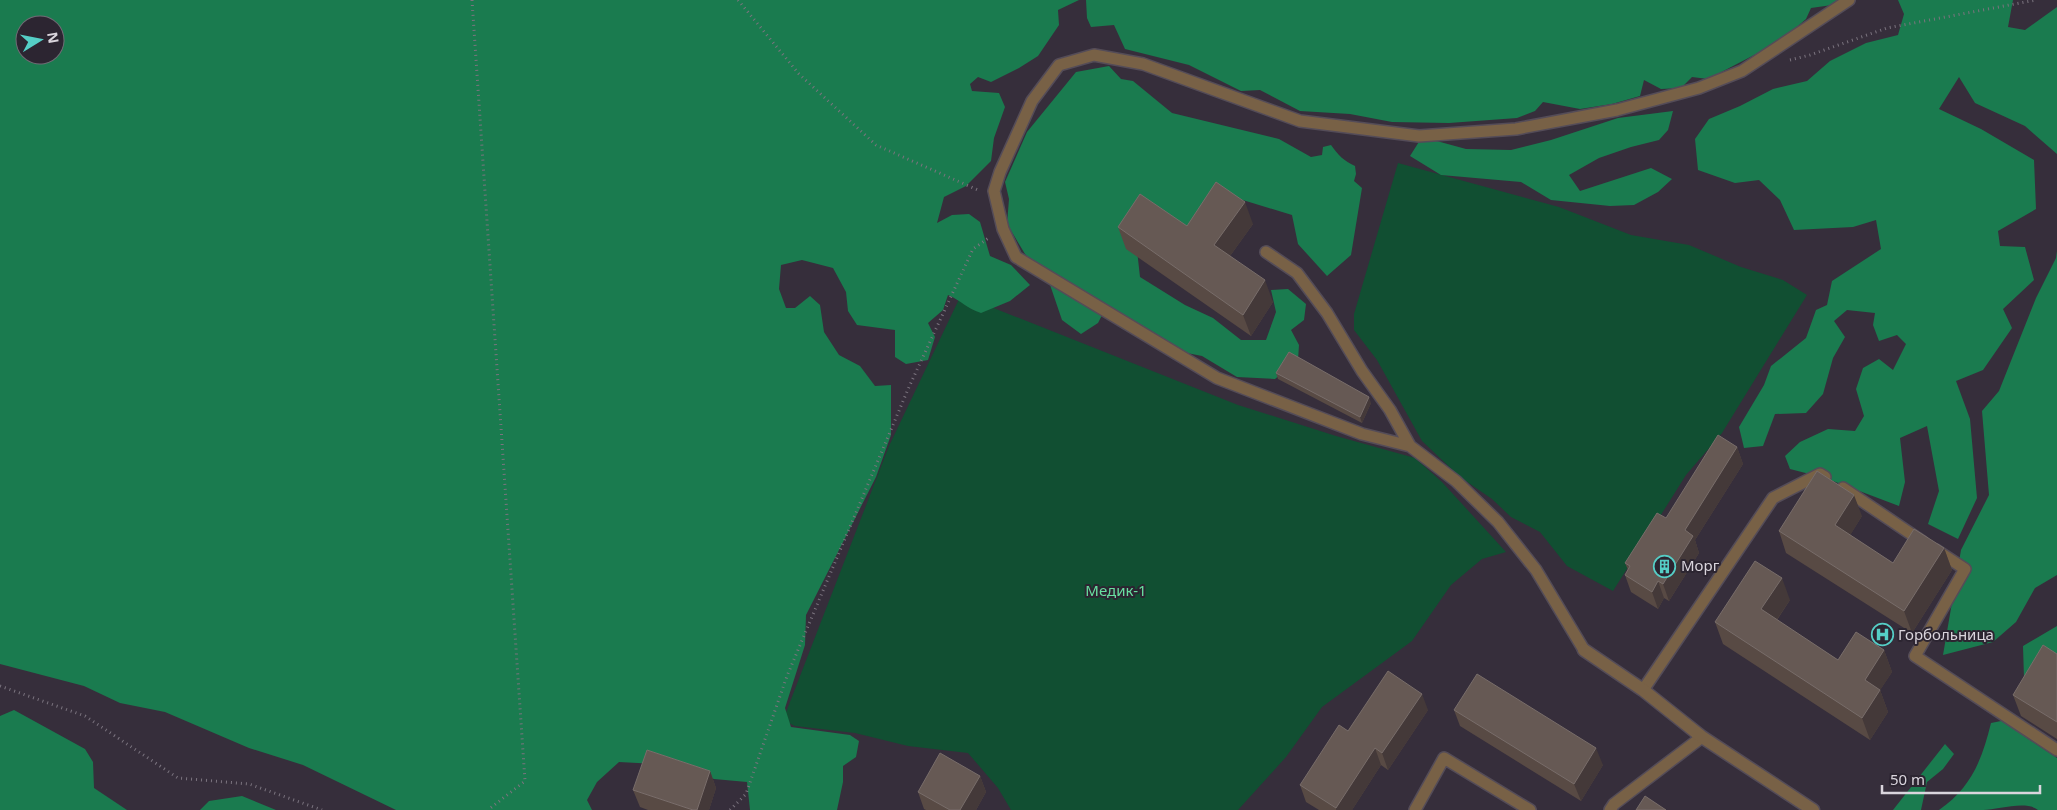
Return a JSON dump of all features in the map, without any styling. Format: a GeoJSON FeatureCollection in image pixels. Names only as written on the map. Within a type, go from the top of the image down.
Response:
{"type":"FeatureCollection","features":[{"type":"Feature","properties":{"kind":"street"},"geometry":{"type":"LineString","coordinates":[[1584,650],[1642,690],[1702,737],[1813,810]]}},
{"type":"Feature","properties":{"kind":"lane"},"geometry":{"type":"LineString","coordinates":[[1584,650],[1536,570],[1498,522],[1456,481],[1410,446],[1362,434],[1217,378],[1016,256],[1003,229],[994,191],[1000,172],[1032,101],[1059,65],[1094,55],[1143,64],[1300,120],[1419,136],[1516,129],[1617,110],[1699,88],[1742,71],[1849,0]]}},
{"type":"Feature","properties":{"kind":"lane"},"geometry":{"type":"LineString","coordinates":[[1266,252],[1297,273],[1327,313],[1362,371],[1390,410],[1410,446]]}},
{"type":"Feature","properties":{"kind":"lane"},"geometry":{"type":"LineString","coordinates":[[1642,690],[1773,498],[1820,474],[1965,569],[1915,656],[2057,750]]}},
{"type":"Feature","properties":{"kind":"lane"},"geometry":{"type":"LineString","coordinates":[[1610,810],[1614,804],[1702,737]]}},
{"type":"Feature","properties":{"kind":"lane"},"geometry":{"type":"LineString","coordinates":[[1415,810],[1444,758],[1530,810]]}},
{"type":"Feature","properties":{"kind":"path"},"geometry":{"type":"LineString","coordinates":[[472,0],[525,781],[488,810]]}},
{"type":"Feature","properties":{"kind":"path"},"geometry":{"type":"LineString","coordinates":[[738,0],[799,74],[876,145],[981,192],[994,191]]}},
{"type":"Feature","properties":{"kind":"path"},"geometry":{"type":"LineString","coordinates":[[1781,62],[1810,56],[1887,28],[2036,0]]}},
{"type":"Feature","properties":{"kind":"path"},"geometry":{"type":"LineString","coordinates":[[730,810],[746,794],[787,676],[909,387],[973,249],[1003,229]]}},
{"type":"Feature","properties":{"kind":"path"},"geometry":{"type":"LineString","coordinates":[[0,686],[85,716],[178,778],[249,784],[322,810]]}},
{"type":"Feature","properties":{"kind":"green space"},"geometry":{"type":"Polygon","coordinates":[[[0,0],[1079,0],[1058,10],[1059,25],[1038,56],[991,82],[978,77],[970,84],[972,91],[999,93],[1005,107],[994,138],[991,161],[966,186],[944,197],[937,223],[952,215],[969,214],[980,222],[990,256],[1011,265],[1030,285],[1010,301],[981,313],[948,295],[943,310],[928,323],[935,337],[928,360],[906,364],[895,357],[895,330],[857,325],[848,311],[846,292],[833,268],[802,260],[781,265],[779,289],[786,308],[795,308],[810,296],[820,305],[824,332],[839,355],[860,366],[875,386],[891,385],[891,435],[876,477],[806,615],[805,645],[785,708],[791,727],[850,735],[859,741],[856,757],[843,766],[843,782],[837,810],[750,810],[747,782],[714,779],[675,765],[619,762],[597,782],[587,800],[592,810],[396,810],[303,765],[249,748],[165,712],[120,703],[84,686],[0,664],[0,0]]]}},
{"type":"Feature","properties":{"kind":"green space"},"geometry":{"type":"Polygon","coordinates":[[[1086,0],[1838,0],[1832,5],[1811,8],[1806,19],[1790,33],[1758,53],[1708,79],[1692,77],[1681,88],[1661,89],[1644,80],[1640,96],[1612,104],[1580,109],[1543,102],[1535,111],[1517,118],[1449,123],[1392,122],[1350,114],[1300,111],[1260,90],[1241,91],[1189,65],[1125,49],[1114,25],[1091,27],[1087,18],[1086,0]]]}},
{"type":"Feature","properties":{"kind":"green space"},"geometry":{"type":"Polygon","coordinates":[[[1898,0],[2013,0],[2008,27],[2025,30],[2057,7],[2057,154],[2025,126],[1975,103],[1959,77],[1939,109],[1981,129],[2034,160],[2036,209],[1998,231],[2000,246],[2025,247],[2034,280],[2003,309],[2012,328],[1983,370],[1956,381],[1970,419],[1977,498],[1958,539],[1928,524],[1939,491],[1927,426],[1900,438],[1905,482],[1899,506],[1825,478],[1790,469],[1785,456],[1800,442],[1828,429],[1855,431],[1864,416],[1856,389],[1863,368],[1879,359],[1893,370],[1906,344],[1897,335],[1879,341],[1873,325],[1875,313],[1847,310],[1834,321],[1845,337],[1833,358],[1823,394],[1806,413],[1775,414],[1763,446],[1744,448],[1739,427],[1764,385],[1771,366],[1806,338],[1816,310],[1827,305],[1832,281],[1881,249],[1876,220],[1853,227],[1794,230],[1780,200],[1759,180],[1735,183],[1698,170],[1695,139],[1709,119],[1773,89],[1807,81],[1830,61],[1866,43],[1898,35],[1904,14],[1898,0]]]}},
{"type":"Feature","properties":{"kind":"green space"},"geometry":{"type":"Polygon","coordinates":[[[1109,66],[1121,79],[1133,81],[1172,113],[1279,139],[1311,157],[1322,155],[1323,147],[1331,145],[1336,152],[1355,166],[1356,174],[1354,181],[1362,188],[1351,255],[1327,276],[1298,244],[1292,215],[1233,197],[1197,224],[1174,230],[1134,223],[1140,277],[1185,305],[1213,318],[1241,340],[1266,340],[1276,312],[1271,290],[1288,289],[1306,304],[1304,320],[1291,330],[1299,345],[1298,360],[1275,379],[1237,377],[1202,356],[1167,349],[1105,309],[1098,323],[1081,334],[1062,320],[1047,276],[1025,254],[1007,224],[1009,199],[1005,182],[1027,132],[1076,72],[1109,66]]]}},
{"type":"Feature","properties":{"kind":"green space"},"geometry":{"type":"Polygon","coordinates":[[[1673,111],[1668,130],[1659,140],[1599,158],[1569,175],[1580,191],[1651,168],[1672,179],[1658,192],[1634,205],[1610,206],[1551,200],[1521,182],[1441,175],[1410,156],[1422,137],[1466,149],[1511,150],[1551,140],[1618,118],[1673,111]]]}},
{"type":"Feature","properties":{"kind":"green space"},"geometry":{"type":"Polygon","coordinates":[[[1398,163],[1559,207],[1631,235],[1689,245],[1741,267],[1783,280],[1807,295],[1722,433],[1686,475],[1613,591],[1567,566],[1540,532],[1511,517],[1492,499],[1460,477],[1422,441],[1377,360],[1354,330],[1354,314],[1398,163]]]}},
{"type":"Feature","properties":{"kind":"green space"},"geometry":{"type":"Polygon","coordinates":[[[2057,251],[2057,575],[2035,588],[2016,622],[1993,642],[1943,655],[1961,550],[1989,495],[1982,411],[1999,391],[2036,298],[2056,258],[2057,251]]]}},
{"type":"Feature","properties":{"kind":"green space","name":"Медик-1"},"geometry":{"type":"Polygon","coordinates":[[[961,295],[1238,405],[1336,436],[1415,458],[1442,482],[1506,552],[1482,559],[1451,585],[1412,641],[1322,707],[1286,757],[1238,810],[1011,810],[998,788],[968,753],[908,746],[855,733],[795,726],[783,720],[889,446],[961,295]]]}},
{"type":"Feature","properties":{"kind":"green space"},"geometry":{"type":"Polygon","coordinates":[[[2057,626],[2057,656],[2024,678],[2023,646],[2057,626]]]}},
{"type":"Feature","properties":{"kind":"green space"},"geometry":{"type":"Polygon","coordinates":[[[14,710],[85,749],[93,762],[94,788],[127,810],[0,810],[0,716],[14,710]]]}},
{"type":"Feature","properties":{"kind":"green space"},"geometry":{"type":"Polygon","coordinates":[[[2011,719],[2027,738],[2057,758],[2057,810],[2038,810],[2033,807],[2019,806],[1983,810],[1939,810],[1959,792],[1974,772],[1984,749],[1991,723],[2011,719]]]}},
{"type":"Feature","properties":{"kind":"green space"},"geometry":{"type":"Polygon","coordinates":[[[1945,744],[1954,754],[1943,769],[1927,782],[1921,810],[1893,810],[1945,744]]]}},
{"type":"Feature","properties":{"kind":"green space"},"geometry":{"type":"Polygon","coordinates":[[[242,796],[276,810],[200,810],[209,801],[242,796]]]}},
{"type":"Feature","properties":{"kind":"building"},"geometry":{"type":"Polygon","coordinates":[[[1216,182],[1245,202],[1214,245],[1265,280],[1243,315],[1118,227],[1140,194],[1187,226],[1216,182]]]}},
{"type":"Feature","properties":{"kind":"building"},"geometry":{"type":"Polygon","coordinates":[[[1289,352],[1369,397],[1360,417],[1276,373],[1289,352]]]}},
{"type":"Feature","properties":{"kind":"building"},"geometry":{"type":"Polygon","coordinates":[[[1718,435],[1737,447],[1685,530],[1693,536],[1663,584],[1658,581],[1652,592],[1625,575],[1630,566],[1625,563],[1657,513],[1666,518],[1718,435]]]}},
{"type":"Feature","properties":{"kind":"building"},"geometry":{"type":"Polygon","coordinates":[[[1817,471],[1854,495],[1835,525],[1893,563],[1914,529],[1944,548],[1904,611],[1779,531],[1817,471]]]}},
{"type":"Feature","properties":{"kind":"building"},"geometry":{"type":"Polygon","coordinates":[[[1755,561],[1782,578],[1761,609],[1838,660],[1856,632],[1884,650],[1865,680],[1880,690],[1862,718],[1715,622],[1755,561]]]}},
{"type":"Feature","properties":{"kind":"building"},"geometry":{"type":"Polygon","coordinates":[[[2043,645],[2057,654],[2057,722],[2013,695],[2043,645]]]}},
{"type":"Feature","properties":{"kind":"building"},"geometry":{"type":"Polygon","coordinates":[[[1388,671],[1422,694],[1382,753],[1375,748],[1336,808],[1300,785],[1339,725],[1348,731],[1388,671]]]}},
{"type":"Feature","properties":{"kind":"building"},"geometry":{"type":"Polygon","coordinates":[[[1477,674],[1596,748],[1574,784],[1454,710],[1477,674]]]}},
{"type":"Feature","properties":{"kind":"building"},"geometry":{"type":"Polygon","coordinates":[[[647,750],[710,771],[697,810],[633,790],[647,750]]]}},
{"type":"Feature","properties":{"kind":"building"},"geometry":{"type":"Polygon","coordinates":[[[940,753],[980,776],[960,810],[950,810],[918,792],[940,753]]]}},
{"type":"Feature","properties":{"kind":"building"},"geometry":{"type":"Polygon","coordinates":[[[1645,796],[1666,810],[1636,810],[1645,796]]]}},
{"type":"Feature","properties":{"kind":"place","name":"Морг"},"geometry":{"type":"Point","coordinates":[1665,566]}},
{"type":"Feature","properties":{"kind":"place","name":"Горбольница"},"geometry":{"type":"Point","coordinates":[1882,635]}}]}
